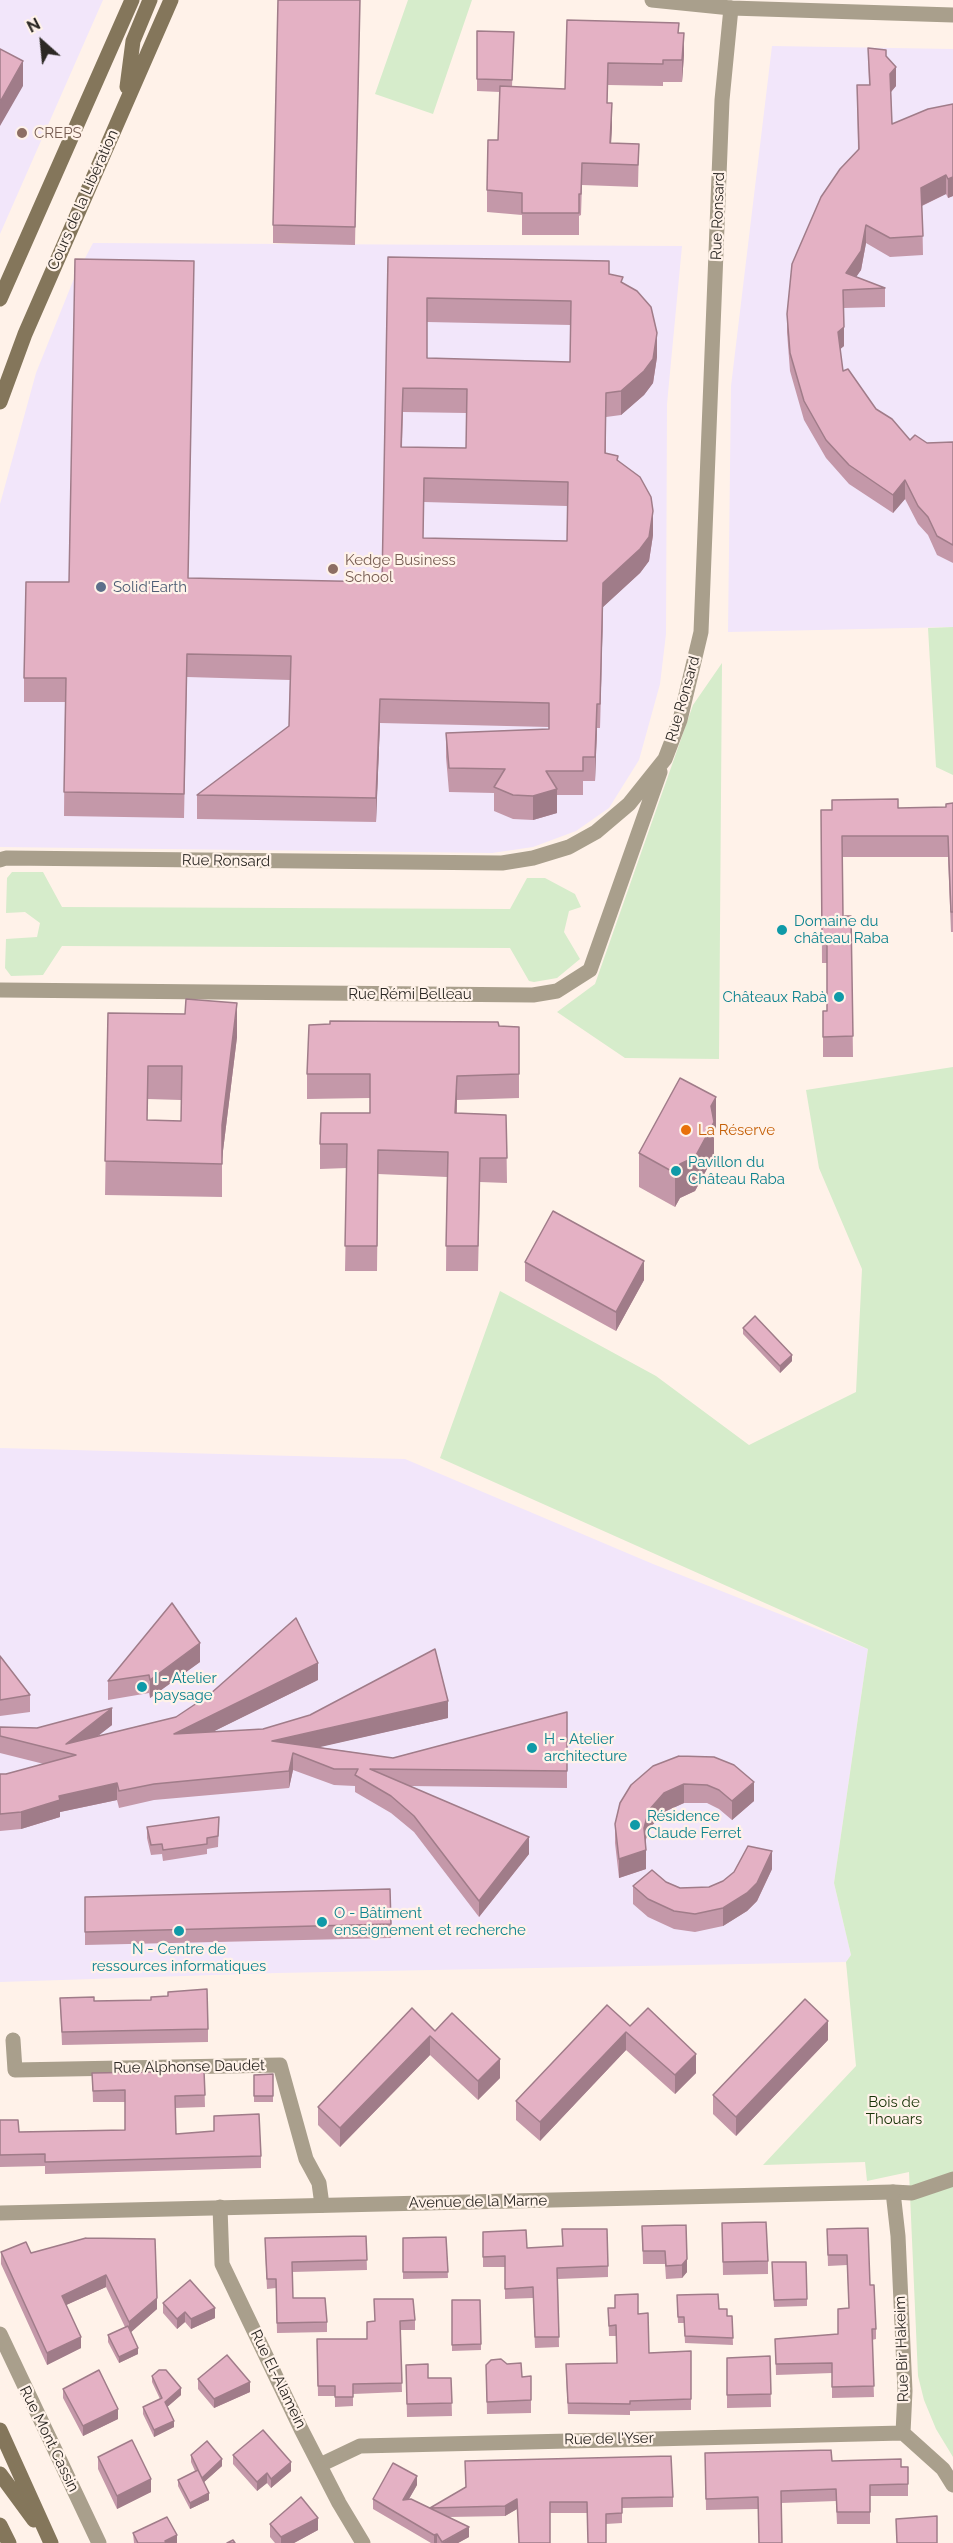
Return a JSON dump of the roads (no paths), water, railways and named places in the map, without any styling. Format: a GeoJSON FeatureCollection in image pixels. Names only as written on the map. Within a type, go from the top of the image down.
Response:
{"type":"FeatureCollection","features":[{"type":"Feature","properties":{"kind":"main road"},"geometry":{"type":"LineString","coordinates":[[0,299],[132,0]]}},
{"type":"Feature","properties":{"kind":"main road"},"geometry":{"type":"LineString","coordinates":[[124,105],[133,41],[150,0]]}},
{"type":"Feature","properties":{"kind":"main road","name":"Cours de la Libération"},"geometry":{"type":"LineString","coordinates":[[0,402],[25,334],[171,0]]}},
{"type":"Feature","properties":{"kind":"main road"},"geometry":{"type":"LineString","coordinates":[[0,2430],[50,2541]]}},
{"type":"Feature","properties":{"kind":"main road"},"geometry":{"type":"LineString","coordinates":[[0,2474],[50,2541]]}},
{"type":"Feature","properties":{"kind":"main road"},"geometry":{"type":"LineString","coordinates":[[0,2525],[9,2543]]}},
{"type":"Feature","properties":{"kind":"street"},"geometry":{"type":"LineString","coordinates":[[652,0],[731,8],[953,15]]}},
{"type":"Feature","properties":{"kind":"street","name":"Rue Ronsard"},"geometry":{"type":"LineString","coordinates":[[0,860],[37,858],[502,863],[533,858],[569,847],[596,832],[629,804],[665,759],[680,720],[701,632],[722,100],[731,8]]}},
{"type":"Feature","properties":{"kind":"street","name":"Rue Rémi Belleau"},"geometry":{"type":"LineString","coordinates":[[0,990],[532,995],[557,991],[590,970],[665,759]]}},
{"type":"Feature","properties":{"kind":"street","name":"Rue Alphonse Daudet"},"geometry":{"type":"LineString","coordinates":[[13,2040],[15,2070],[280,2065],[306,2159],[319,2183],[322,2205]]}},
{"type":"Feature","properties":{"kind":"street","name":"Avenue de la Marne"},"geometry":{"type":"LineString","coordinates":[[0,2214],[893,2192],[926,2189],[953,2179]]}},
{"type":"Feature","properties":{"kind":"street","name":"Rue Bir Hakeim"},"geometry":{"type":"LineString","coordinates":[[893,2192],[898,2236],[904,2355],[903,2433]]}},
{"type":"Feature","properties":{"kind":"street","name":"Rue El-Alamein"},"geometry":{"type":"LineString","coordinates":[[220,2207],[222,2264],[320,2465],[363,2543]]}},
{"type":"Feature","properties":{"kind":"street","name":"Rue Mont Cassin"},"geometry":{"type":"LineString","coordinates":[[0,2334],[99,2543]]}},
{"type":"Feature","properties":{"kind":"street"},"geometry":{"type":"LineString","coordinates":[[903,2433],[943,2469],[953,2486]]}},
{"type":"Feature","properties":{"kind":"street","name":"Rue de l'Yser"},"geometry":{"type":"LineString","coordinates":[[320,2465],[360,2446],[903,2433]]}},
{"type":"Feature","properties":{"kind":"place","name":"CREPS"},"geometry":{"type":"Point","coordinates":[22,133]}},
{"type":"Feature","properties":{"kind":"place","name":"Kedge Business School"},"geometry":{"type":"Point","coordinates":[333,569]}},
{"type":"Feature","properties":{"kind":"place","name":"Solid'Earth"},"geometry":{"type":"Point","coordinates":[101,587]}},
{"type":"Feature","properties":{"kind":"place","name":"Domaine du château Raba"},"geometry":{"type":"Point","coordinates":[782,930]}},
{"type":"Feature","properties":{"kind":"place","name":"Châteaux Rabà"},"geometry":{"type":"Point","coordinates":[839,997]}},
{"type":"Feature","properties":{"kind":"place","name":"La Réserve"},"geometry":{"type":"Point","coordinates":[686,1130]}},
{"type":"Feature","properties":{"kind":"place","name":"Pavillon du Château Raba"},"geometry":{"type":"Point","coordinates":[676,1171]}},
{"type":"Feature","properties":{"kind":"place","name":"I - Atelier paysage"},"geometry":{"type":"Point","coordinates":[142,1687]}},
{"type":"Feature","properties":{"kind":"place","name":"H - Atelier architecture"},"geometry":{"type":"Point","coordinates":[532,1748]}},
{"type":"Feature","properties":{"kind":"place","name":"Résidence Claude Ferret"},"geometry":{"type":"Point","coordinates":[635,1825]}},
{"type":"Feature","properties":{"kind":"place","name":"O - Bâtiment enseignement et recherche"},"geometry":{"type":"Point","coordinates":[322,1922]}},
{"type":"Feature","properties":{"kind":"place","name":"N - Centre de ressources informatiques"},"geometry":{"type":"Point","coordinates":[179,1931]}},
{"type":"Feature","properties":{"kind":"park label","name":"Bois de Thouars"},"geometry":{"type":"Point","coordinates":[894,2110]}}]}
